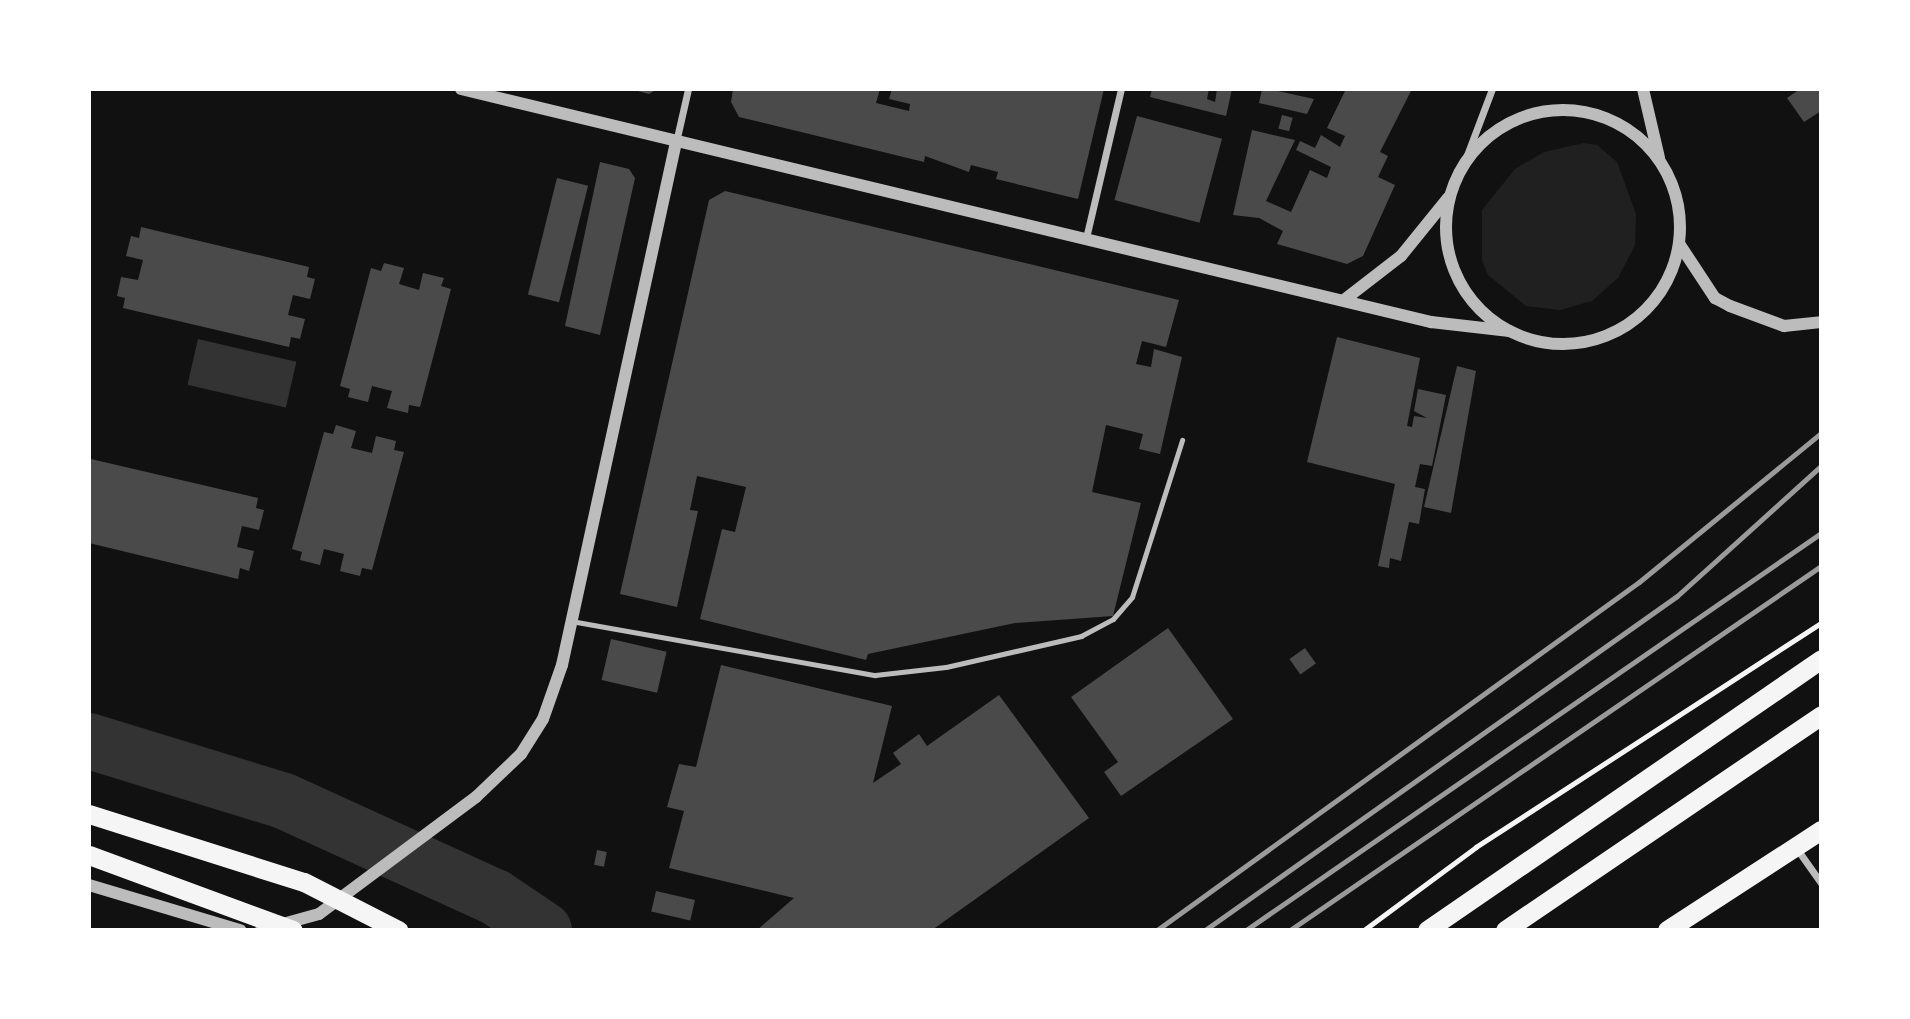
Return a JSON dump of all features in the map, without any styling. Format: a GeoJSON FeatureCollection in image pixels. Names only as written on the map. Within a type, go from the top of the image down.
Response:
{"type":"FeatureCollection","features":[{"type":"Feature","properties":{"kind":"highway"},"geometry":{"type":"LineString","coordinates":[[1427,930],[1821,659]]}},
{"type":"Feature","properties":{"kind":"highway"},"geometry":{"type":"LineString","coordinates":[[1505,930],[1821,715]]}},
{"type":"Feature","properties":{"kind":"highway"},"geometry":{"type":"LineString","coordinates":[[89,814],[303,882],[410,930]]}},
{"type":"Feature","properties":{"kind":"highway"},"geometry":{"type":"LineString","coordinates":[[1667,930],[1821,830]]}},
{"type":"Feature","properties":{"kind":"highway"},"geometry":{"type":"LineString","coordinates":[[89,855],[293,930]]}},
{"type":"Feature","properties":{"kind":"highway"},"geometry":{"type":"LineString","coordinates":[[380,915],[398,930]]}},
{"type":"Feature","properties":{"kind":"street"},"geometry":{"type":"LineString","coordinates":[[461,89],[1431,322],[1509,331],[1570,344],[1620,328],[1655,299],[1680,245],[1678,204],[1659,158],[1643,89]]}},
{"type":"Feature","properties":{"kind":"street"},"geometry":{"type":"LineString","coordinates":[[261,930],[282,928],[327,907],[476,797],[521,754],[542,719],[571,621],[688,89]]}},
{"type":"Feature","properties":{"kind":"street"},"geometry":{"type":"LineString","coordinates":[[1086,239],[1121,89]]}},
{"type":"Feature","properties":{"kind":"street"},"geometry":{"type":"LineString","coordinates":[[1344,300],[1401,256],[1449,196],[1492,89]]}},
{"type":"Feature","properties":{"kind":"street"},"geometry":{"type":"LineString","coordinates":[[1464,163],[1512,121],[1577,110],[1637,134],[1659,158]]}},
{"type":"Feature","properties":{"kind":"street"},"geometry":{"type":"LineString","coordinates":[[1449,196],[1446,228],[1458,278],[1483,313],[1509,331]]}},
{"type":"Feature","properties":{"kind":"street"},"geometry":{"type":"LineString","coordinates":[[1680,245],[1715,298],[1784,326],[1821,322]]}},
{"type":"Feature","properties":{"kind":"street"},"geometry":{"type":"LineString","coordinates":[[1795,847],[1821,883]]}},
{"type":"Feature","properties":{"kind":"street"},"geometry":{"type":"LineString","coordinates":[[89,884],[240,930]]}},
{"type":"Feature","properties":{"kind":"lane"},"geometry":{"type":"LineString","coordinates":[[571,621],[875,675],[946,667],[1081,636],[1113,619],[1132,597],[1182,440]]}},
{"type":"Feature","properties":{"kind":"path"},"geometry":{"type":"LineString","coordinates":[[1364,930],[1476,847],[1821,623]]}},
{"type":"Feature","properties":{"kind":"shaded area"},"geometry":{"type":"Polygon","coordinates":[[[1584,143],[1597,145],[1617,162],[1636,214],[1635,245],[1618,278],[1592,301],[1560,310],[1526,306],[1488,275],[1482,260],[1482,210],[1515,169],[1544,152],[1584,143]]]}},
{"type":"Feature","properties":{"kind":"shaded area"},"geometry":{"type":"Polygon","coordinates":[[[198,339],[296,362],[286,408],[187,385],[198,339]]]}},
{"type":"Feature","properties":{"kind":"building"},"geometry":{"type":"Polygon","coordinates":[[[630,89],[657,89],[649,94],[630,89]]]}},
{"type":"Feature","properties":{"kind":"building"},"geometry":{"type":"Polygon","coordinates":[[[733,89],[880,89],[876,103],[909,111],[910,104],[889,99],[892,89],[1104,89],[1078,199],[996,179],[998,172],[971,165],[969,172],[925,156],[924,162],[739,117],[731,102],[733,89]]]}},
{"type":"Feature","properties":{"kind":"building"},"geometry":{"type":"Polygon","coordinates":[[[1152,89],[1209,89],[1207,99],[1215,102],[1217,89],[1232,89],[1226,116],[1150,97],[1152,89]]]}},
{"type":"Feature","properties":{"kind":"building"},"geometry":{"type":"Polygon","coordinates":[[[1262,89],[1314,99],[1307,114],[1259,103],[1262,89]]]}},
{"type":"Feature","properties":{"kind":"building"},"geometry":{"type":"Polygon","coordinates":[[[1346,89],[1412,89],[1380,152],[1388,156],[1378,177],[1395,185],[1363,256],[1347,264],[1277,244],[1283,231],[1259,218],[1233,215],[1252,130],[1295,140],[1266,201],[1291,212],[1310,170],[1327,178],[1331,167],[1296,150],[1300,141],[1315,148],[1321,135],[1340,147],[1345,136],[1327,128],[1346,89]]]}},
{"type":"Feature","properties":{"kind":"building"},"geometry":{"type":"Polygon","coordinates":[[[1800,89],[1821,89],[1821,111],[1804,122],[1787,98],[1800,89]]]}},
{"type":"Feature","properties":{"kind":"building"},"geometry":{"type":"Polygon","coordinates":[[[1282,115],[1293,118],[1289,131],[1278,129],[1282,115]]]}},
{"type":"Feature","properties":{"kind":"building"},"geometry":{"type":"Polygon","coordinates":[[[1137,116],[1222,139],[1199,223],[1114,200],[1137,116]]]}},
{"type":"Feature","properties":{"kind":"building"},"geometry":{"type":"Polygon","coordinates":[[[600,162],[629,169],[635,178],[600,335],[565,326],[600,162]]]}},
{"type":"Feature","properties":{"kind":"building"},"geometry":{"type":"Polygon","coordinates":[[[557,178],[588,186],[559,302],[528,294],[557,178]]]}},
{"type":"Feature","properties":{"kind":"building"},"geometry":{"type":"Polygon","coordinates":[[[725,191],[1179,300],[1166,347],[1142,341],[1136,364],[1151,367],[1154,349],[1182,357],[1160,454],[1139,449],[1143,434],[1106,425],[1092,492],[1141,503],[1113,616],[1015,623],[868,654],[866,660],[700,619],[722,529],[735,532],[746,487],[697,476],[690,510],[698,511],[677,607],[620,594],[709,200],[725,191]]]}},
{"type":"Feature","properties":{"kind":"building"},"geometry":{"type":"Polygon","coordinates":[[[141,227],[309,267],[307,277],[315,279],[310,299],[293,295],[288,315],[305,319],[300,339],[291,337],[289,347],[123,308],[125,298],[117,296],[121,277],[138,280],[143,260],[126,256],[131,236],[139,238],[141,227]]]}},
{"type":"Feature","properties":{"kind":"building"},"geometry":{"type":"Polygon","coordinates":[[[384,263],[404,268],[399,284],[419,290],[423,273],[444,278],[441,286],[451,289],[420,407],[409,405],[408,413],[387,408],[392,391],[372,386],[368,402],[348,397],[350,389],[340,386],[371,268],[381,271],[384,263]]]}},
{"type":"Feature","properties":{"kind":"building"},"geometry":{"type":"Polygon","coordinates":[[[1337,337],[1420,358],[1407,426],[1412,427],[1414,416],[1427,418],[1414,411],[1418,389],[1446,395],[1432,466],[1420,464],[1415,487],[1425,489],[1419,524],[1409,522],[1401,561],[1390,558],[1389,568],[1378,566],[1395,484],[1307,462],[1337,337]]]}},
{"type":"Feature","properties":{"kind":"building"},"geometry":{"type":"Polygon","coordinates":[[[1457,366],[1476,371],[1451,513],[1424,507],[1457,366]]]}},
{"type":"Feature","properties":{"kind":"building"},"geometry":{"type":"Polygon","coordinates":[[[336,425],[356,431],[351,448],[372,453],[376,436],[396,441],[394,450],[404,452],[372,570],[362,568],[360,576],[340,571],[344,554],[324,549],[320,565],[300,560],[302,552],[292,549],[324,432],[333,434],[336,425]]]}},
{"type":"Feature","properties":{"kind":"building"},"geometry":{"type":"Polygon","coordinates":[[[91,459],[258,498],[256,508],[264,510],[259,530],[242,526],[237,547],[254,551],[249,571],[240,568],[238,579],[89,543],[91,459]]]}},
{"type":"Feature","properties":{"kind":"building"},"geometry":{"type":"Polygon","coordinates":[[[1168,628],[1233,719],[1121,796],[1104,772],[1118,762],[1071,697],[1168,628]]]}},
{"type":"Feature","properties":{"kind":"building"},"geometry":{"type":"Polygon","coordinates":[[[611,639],[667,652],[657,693],[602,680],[611,639]]]}},
{"type":"Feature","properties":{"kind":"building"},"geometry":{"type":"Polygon","coordinates":[[[1305,648],[1316,664],[1300,674],[1289,659],[1305,648]]]}},
{"type":"Feature","properties":{"kind":"building"},"geometry":{"type":"Polygon","coordinates":[[[721,665],[892,706],[873,783],[901,764],[893,753],[919,734],[927,746],[999,695],[1089,818],[932,930],[757,930],[794,898],[669,868],[684,811],[667,807],[679,764],[696,767],[721,665]]]}},
{"type":"Feature","properties":{"kind":"building"},"geometry":{"type":"Polygon","coordinates":[[[597,850],[607,852],[604,867],[594,865],[597,850]]]}},
{"type":"Feature","properties":{"kind":"building"},"geometry":{"type":"Polygon","coordinates":[[[656,891],[695,900],[690,920],[651,911],[656,891]]]}},
{"type":"Feature","properties":{"kind":"waterway"},"geometry":{"type":"LineString","coordinates":[[89,741],[284,801],[495,897],[544,930]]}},
{"type":"Feature","properties":{"kind":"railway"},"geometry":{"type":"LineString","coordinates":[[1157,930],[1639,582],[1821,433]]}},
{"type":"Feature","properties":{"kind":"railway"},"geometry":{"type":"LineString","coordinates":[[1205,930],[1677,596],[1821,466]]}},
{"type":"Feature","properties":{"kind":"railway"},"geometry":{"type":"LineString","coordinates":[[1246,930],[1821,533]]}},
{"type":"Feature","properties":{"kind":"railway"},"geometry":{"type":"LineString","coordinates":[[1290,930],[1821,566]]}}]}
